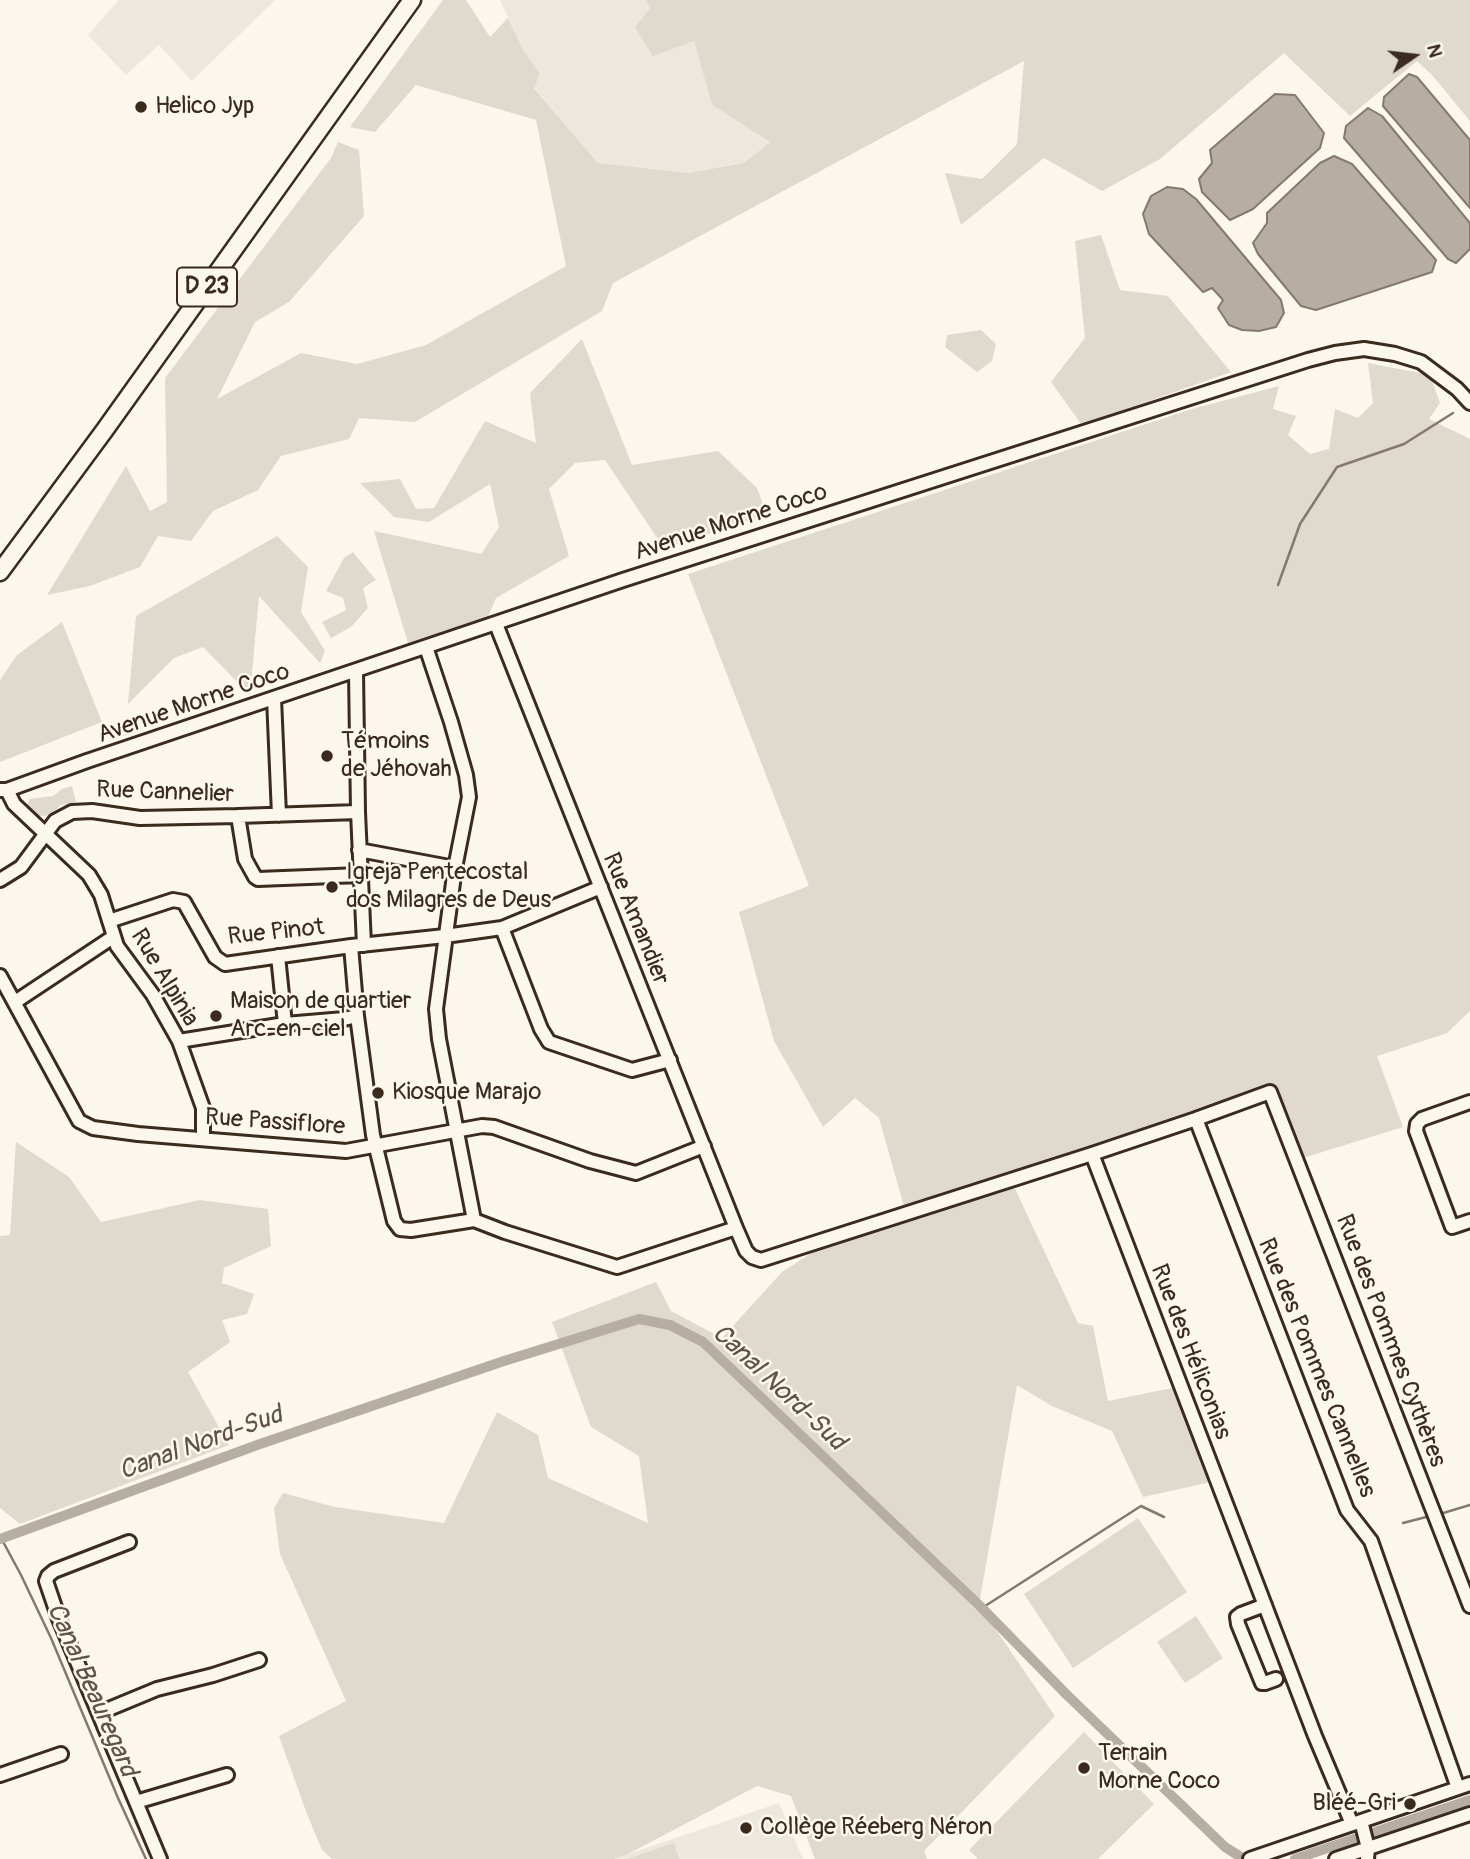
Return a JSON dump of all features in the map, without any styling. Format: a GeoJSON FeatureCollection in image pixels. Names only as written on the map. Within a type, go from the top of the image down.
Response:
{"type":"FeatureCollection","features":[{"type":"Feature","properties":{"kind":"main road","name":"D 23"},"geometry":{"type":"LineString","coordinates":[[0,572],[412,0]]}},
{"type":"Feature","properties":{"kind":"street","name":"Avenue Morne Coco"},"geometry":{"type":"LineString","coordinates":[[4,790],[623,580],[1151,409],[1335,353],[1364,349],[1421,362],[1457,389],[1470,403]]}},
{"type":"Feature","properties":{"kind":"street","name":"Rue Amandier"},"geometry":{"type":"LineString","coordinates":[[496,624],[736,1228],[746,1251],[752,1257],[761,1260],[1092,1154],[1270,1092]]}},
{"type":"Feature","properties":{"kind":"street"},"geometry":{"type":"LineString","coordinates":[[426,647],[451,722],[466,775],[469,797],[455,868],[436,1009],[439,1039],[474,1220]]}},
{"type":"Feature","properties":{"kind":"street"},"geometry":{"type":"LineString","coordinates":[[356,672],[360,875],[357,1016],[375,1145],[394,1221],[400,1230],[474,1220],[617,1266],[736,1228]]}},
{"type":"Feature","properties":{"kind":"street"},"geometry":{"type":"LineString","coordinates":[[274,698],[279,815]]}},
{"type":"Feature","properties":{"kind":"street","name":"Rue Alpinia"},"geometry":{"type":"LineString","coordinates":[[4,790],[14,804],[89,875],[102,895],[117,946],[153,995],[179,1041],[202,1108],[203,1139]]}},
{"type":"Feature","properties":{"kind":"street","name":"Rue Cannelier"},"geometry":{"type":"LineString","coordinates":[[0,880],[21,867],[55,821],[72,812],[92,811],[140,818],[358,812]]}},
{"type":"Feature","properties":{"kind":"street"},"geometry":{"type":"LineString","coordinates":[[238,816],[245,859],[258,879],[360,875]]}},
{"type":"Feature","properties":{"kind":"street"},"geometry":{"type":"LineString","coordinates":[[359,849],[455,868]]}},
{"type":"Feature","properties":{"kind":"street","name":"Rue Pinot"},"geometry":{"type":"LineString","coordinates":[[109,920],[173,900],[184,902],[215,957],[225,964],[502,928],[601,887]]}},
{"type":"Feature","properties":{"kind":"street"},"geometry":{"type":"LineString","coordinates":[[502,928],[541,1029],[549,1042],[632,1070],[670,1060]]}},
{"type":"Feature","properties":{"kind":"street"},"geometry":{"type":"LineString","coordinates":[[15,1002],[113,937]]}},
{"type":"Feature","properties":{"kind":"street"},"geometry":{"type":"LineString","coordinates":[[278,956],[285,1024]]}},
{"type":"Feature","properties":{"kind":"street","name":"Rue Passiflore"},"geometry":{"type":"LineString","coordinates":[[0,976],[79,1121],[93,1128],[346,1152],[482,1126],[494,1127],[590,1161],[636,1173],[704,1146]]}},
{"type":"Feature","properties":{"kind":"street"},"geometry":{"type":"LineString","coordinates":[[179,1041],[357,1016]]}},
{"type":"Feature","properties":{"kind":"street","name":"Rue des Pommes Cythères"},"geometry":{"type":"LineString","coordinates":[[1270,1092],[1470,1606]]}},
{"type":"Feature","properties":{"kind":"street"},"geometry":{"type":"LineString","coordinates":[[1470,1102],[1422,1119],[1417,1124],[1416,1131],[1452,1227],[1470,1220]]}},
{"type":"Feature","properties":{"kind":"street","name":"Rue des Pommes Cannelles"},"geometry":{"type":"LineString","coordinates":[[1196,1119],[1347,1510],[1366,1534],[1376,1554],[1464,1786]]}},
{"type":"Feature","properties":{"kind":"street","name":"Rue des Héliconias"},"geometry":{"type":"LineString","coordinates":[[1092,1154],[1315,1736],[1358,1823],[1367,1850]]}},
{"type":"Feature","properties":{"kind":"street"},"geometry":{"type":"LineString","coordinates":[[129,1542],[54,1572],[46,1581],[59,1619],[160,1859]]}},
{"type":"Feature","properties":{"kind":"street"},"geometry":{"type":"LineString","coordinates":[[1265,1605],[1241,1614],[1237,1617],[1238,1624],[1262,1683],[1276,1679]]}},
{"type":"Feature","properties":{"kind":"street"},"geometry":{"type":"LineString","coordinates":[[100,1713],[157,1689],[259,1660]]}},
{"type":"Feature","properties":{"kind":"street"},"geometry":{"type":"LineString","coordinates":[[0,1775],[61,1755]]}},
{"type":"Feature","properties":{"kind":"street"},"geometry":{"type":"LineString","coordinates":[[136,1802],[227,1775]]}},
{"type":"Feature","properties":{"kind":"street"},"geometry":{"type":"LineString","coordinates":[[1250,1859],[1464,1786]]}},
{"type":"Feature","properties":{"kind":"street"},"geometry":{"type":"LineString","coordinates":[[1336,1859],[1470,1814]]}},
{"type":"Feature","properties":{"kind":"shaded area"},"geometry":{"type":"Polygon","coordinates":[[[119,0],[275,0],[192,81],[159,45],[126,75],[88,35],[119,0]]]}},
{"type":"Feature","properties":{"kind":"shaded area"},"geometry":{"type":"Polygon","coordinates":[[[443,0],[466,0],[490,37],[508,18],[524,51],[540,74],[534,88],[598,163],[688,173],[744,163],[770,142],[712,105],[694,41],[653,56],[635,27],[650,9],[646,0],[1470,0],[1470,121],[1417,61],[1350,116],[1284,53],[1160,159],[1102,191],[1044,158],[961,225],[945,173],[982,179],[1017,144],[1024,61],[613,283],[602,311],[415,422],[359,418],[349,439],[281,456],[258,490],[213,511],[191,541],[158,536],[140,567],[90,586],[47,595],[126,466],[150,511],[167,502],[165,378],[331,158],[338,142],[359,150],[364,216],[289,302],[255,322],[217,399],[301,353],[357,364],[426,345],[566,266],[536,120],[416,85],[375,132],[350,127],[443,0]]]}},
{"type":"Feature","properties":{"kind":"shaded area"},"geometry":{"type":"Polygon","coordinates":[[[500,0],[646,0],[651,9],[694,41],[712,105],[770,142],[745,163],[688,173],[598,163],[534,87],[540,74],[524,51],[500,0]]]}},
{"type":"Feature","properties":{"kind":"shaded area"},"geometry":{"type":"Polygon","coordinates":[[[1409,74],[1417,77],[1470,140],[1470,208],[1383,106],[1384,97],[1409,74]]]}},
{"type":"Feature","properties":{"kind":"shaded area"},"geometry":{"type":"Polygon","coordinates":[[[1275,94],[1295,95],[1324,133],[1320,148],[1253,209],[1230,220],[1202,192],[1199,179],[1212,163],[1210,150],[1275,94]]]}},
{"type":"Feature","properties":{"kind":"shaded area"},"geometry":{"type":"Polygon","coordinates":[[[1368,108],[1382,116],[1470,223],[1470,249],[1456,263],[1448,259],[1344,138],[1346,126],[1368,108]]]}},
{"type":"Feature","properties":{"kind":"shaded area"},"geometry":{"type":"Polygon","coordinates":[[[1334,156],[1352,164],[1436,260],[1432,272],[1316,310],[1301,306],[1258,254],[1253,243],[1267,223],[1267,213],[1320,163],[1334,156]]]}},
{"type":"Feature","properties":{"kind":"shaded area"},"geometry":{"type":"Polygon","coordinates":[[[1167,187],[1183,189],[1196,199],[1281,300],[1284,313],[1276,327],[1259,331],[1242,330],[1229,325],[1218,308],[1223,300],[1212,288],[1203,292],[1149,234],[1143,214],[1151,196],[1167,187]]]}},
{"type":"Feature","properties":{"kind":"shaded area"},"geometry":{"type":"Polygon","coordinates":[[[1101,235],[1120,290],[1168,296],[1231,372],[1082,425],[1051,382],[1085,338],[1075,241],[1101,235]]]}},
{"type":"Feature","properties":{"kind":"shaded area"},"geometry":{"type":"Polygon","coordinates":[[[981,330],[996,344],[992,361],[977,372],[945,347],[947,335],[981,330]]]}},
{"type":"Feature","properties":{"kind":"shaded area"},"geometry":{"type":"Polygon","coordinates":[[[582,339],[632,465],[718,451],[757,488],[767,515],[664,548],[605,460],[575,463],[549,489],[569,556],[496,598],[488,617],[408,643],[374,531],[481,554],[499,527],[490,484],[429,522],[394,517],[360,483],[400,479],[416,509],[434,508],[485,421],[536,443],[530,393],[582,339]]]}},
{"type":"Feature","properties":{"kind":"shaded area"},"geometry":{"type":"Polygon","coordinates":[[[1368,363],[1430,375],[1440,403],[1429,419],[1470,439],[1470,1011],[1447,1033],[1377,1056],[1403,1127],[1303,1158],[1273,1089],[1008,1174],[1078,1323],[1093,1326],[1108,1401],[1172,1388],[1211,1482],[1143,1497],[1112,1431],[1052,1406],[1017,1385],[979,1605],[1055,1716],[924,1851],[927,1859],[815,1859],[791,1796],[757,1786],[614,1859],[332,1859],[322,1850],[279,1736],[346,1701],[280,1554],[274,1508],[283,1493],[335,1507],[444,1523],[497,1412],[538,1435],[548,1478],[648,1523],[639,1456],[591,1427],[552,1322],[656,1282],[671,1311],[722,1338],[782,1272],[838,1236],[905,1210],[879,1118],[855,1098],[823,1127],[774,1041],[739,912],[809,886],[688,574],[1192,409],[1279,386],[1273,409],[1296,416],[1288,435],[1310,454],[1329,449],[1335,409],[1358,418],[1373,403],[1368,363]]]}},
{"type":"Feature","properties":{"kind":"shaded area"},"geometry":{"type":"Polygon","coordinates":[[[277,536],[308,567],[301,612],[325,651],[320,663],[259,596],[250,695],[203,647],[174,658],[128,704],[136,616],[277,536]]]}},
{"type":"Feature","properties":{"kind":"shaded area"},"geometry":{"type":"Polygon","coordinates":[[[353,552],[376,580],[363,588],[368,608],[351,627],[331,638],[322,622],[346,610],[343,598],[326,591],[344,558],[353,552]]]}},
{"type":"Feature","properties":{"kind":"shaded area"},"geometry":{"type":"Polygon","coordinates":[[[62,622],[102,722],[0,762],[0,680],[17,655],[62,622]]]}},
{"type":"Feature","properties":{"kind":"shaded area"},"geometry":{"type":"Polygon","coordinates":[[[72,786],[76,802],[61,805],[49,815],[36,817],[28,805],[29,799],[53,796],[72,786]]]}},
{"type":"Feature","properties":{"kind":"shaded area"},"geometry":{"type":"Polygon","coordinates":[[[16,1142],[69,1177],[101,1222],[200,1200],[268,1209],[271,1246],[224,1268],[222,1283],[254,1294],[247,1314],[222,1320],[230,1342],[188,1372],[229,1445],[20,1524],[0,1508],[0,1236],[10,1235],[16,1142]]]}},
{"type":"Feature","properties":{"kind":"shaded area"},"geometry":{"type":"Polygon","coordinates":[[[1138,1518],[1187,1592],[1073,1668],[1024,1594],[1138,1518]]]}},
{"type":"Feature","properties":{"kind":"shaded area"},"geometry":{"type":"Polygon","coordinates":[[[1196,1616],[1223,1658],[1185,1683],[1157,1642],[1196,1616]]]}},
{"type":"Feature","properties":{"kind":"shaded area","name":"Terrain Morne Coco"},"geometry":{"type":"Polygon","coordinates":[[[1084,1732],[1154,1804],[1098,1859],[978,1859],[969,1850],[1084,1732]]]}},
{"type":"Feature","properties":{"kind":"shaded area","name":"Collège Réeberg Néron"},"geometry":{"type":"Polygon","coordinates":[[[779,1803],[803,1859],[614,1859],[628,1854],[779,1803]]]}},
{"type":"Feature","properties":{"kind":"shaded area"},"geometry":{"type":"Polygon","coordinates":[[[674,1843],[679,1859],[627,1859],[674,1843]]]}},
{"type":"Feature","properties":{"kind":"waterway"},"geometry":{"type":"LineString","coordinates":[[1278,585],[1300,524],[1337,467],[1404,444],[1453,413]]}},
{"type":"Feature","properties":{"kind":"waterway","name":"Canal Nord-Sud"},"geometry":{"type":"LineString","coordinates":[[0,1539],[260,1444],[504,1361],[639,1319],[670,1325],[703,1342],[979,1605],[1066,1694],[1225,1847],[1244,1859]]}},
{"type":"Feature","properties":{"kind":"waterway"},"geometry":{"type":"LineString","coordinates":[[1440,1514],[1470,1505]]}},
{"type":"Feature","properties":{"kind":"waterway"},"geometry":{"type":"LineString","coordinates":[[982,1608],[1141,1506],[1164,1517]]}},
{"type":"Feature","properties":{"kind":"waterway"},"geometry":{"type":"LineString","coordinates":[[1403,1523],[1430,1516]]}},
{"type":"Feature","properties":{"kind":"waterway","name":"Canal Beauregard"},"geometry":{"type":"LineString","coordinates":[[0,1536],[51,1638],[146,1859]]}},
{"type":"Feature","properties":{"kind":"waterway","name":"Canal Nord-Sud"},"geometry":{"type":"LineString","coordinates":[[1295,1859],[1470,1800]]}},
{"type":"Feature","properties":{"kind":"place","name":"Helico Jyp"},"geometry":{"type":"Point","coordinates":[141,107]}},
{"type":"Feature","properties":{"kind":"place","name":"Témoins de Jéhovah"},"geometry":{"type":"Point","coordinates":[327,756]}},
{"type":"Feature","properties":{"kind":"place","name":"Igreja Pentecostal dos Milagres de Deus"},"geometry":{"type":"Point","coordinates":[332,887]}},
{"type":"Feature","properties":{"kind":"place","name":"Maison de quartier Arc-en-ciel"},"geometry":{"type":"Point","coordinates":[216,1016]}},
{"type":"Feature","properties":{"kind":"place","name":"Kiosque Marajo"},"geometry":{"type":"Point","coordinates":[378,1093]}},
{"type":"Feature","properties":{"kind":"place","name":"Terrain Morne Coco"},"geometry":{"type":"Point","coordinates":[1084,1768]}},
{"type":"Feature","properties":{"kind":"place","name":"Bléé-Gri"},"geometry":{"type":"Point","coordinates":[1410,1804]}},
{"type":"Feature","properties":{"kind":"place","name":"Collège Réeberg Néron"},"geometry":{"type":"Point","coordinates":[746,1828]}}]}
